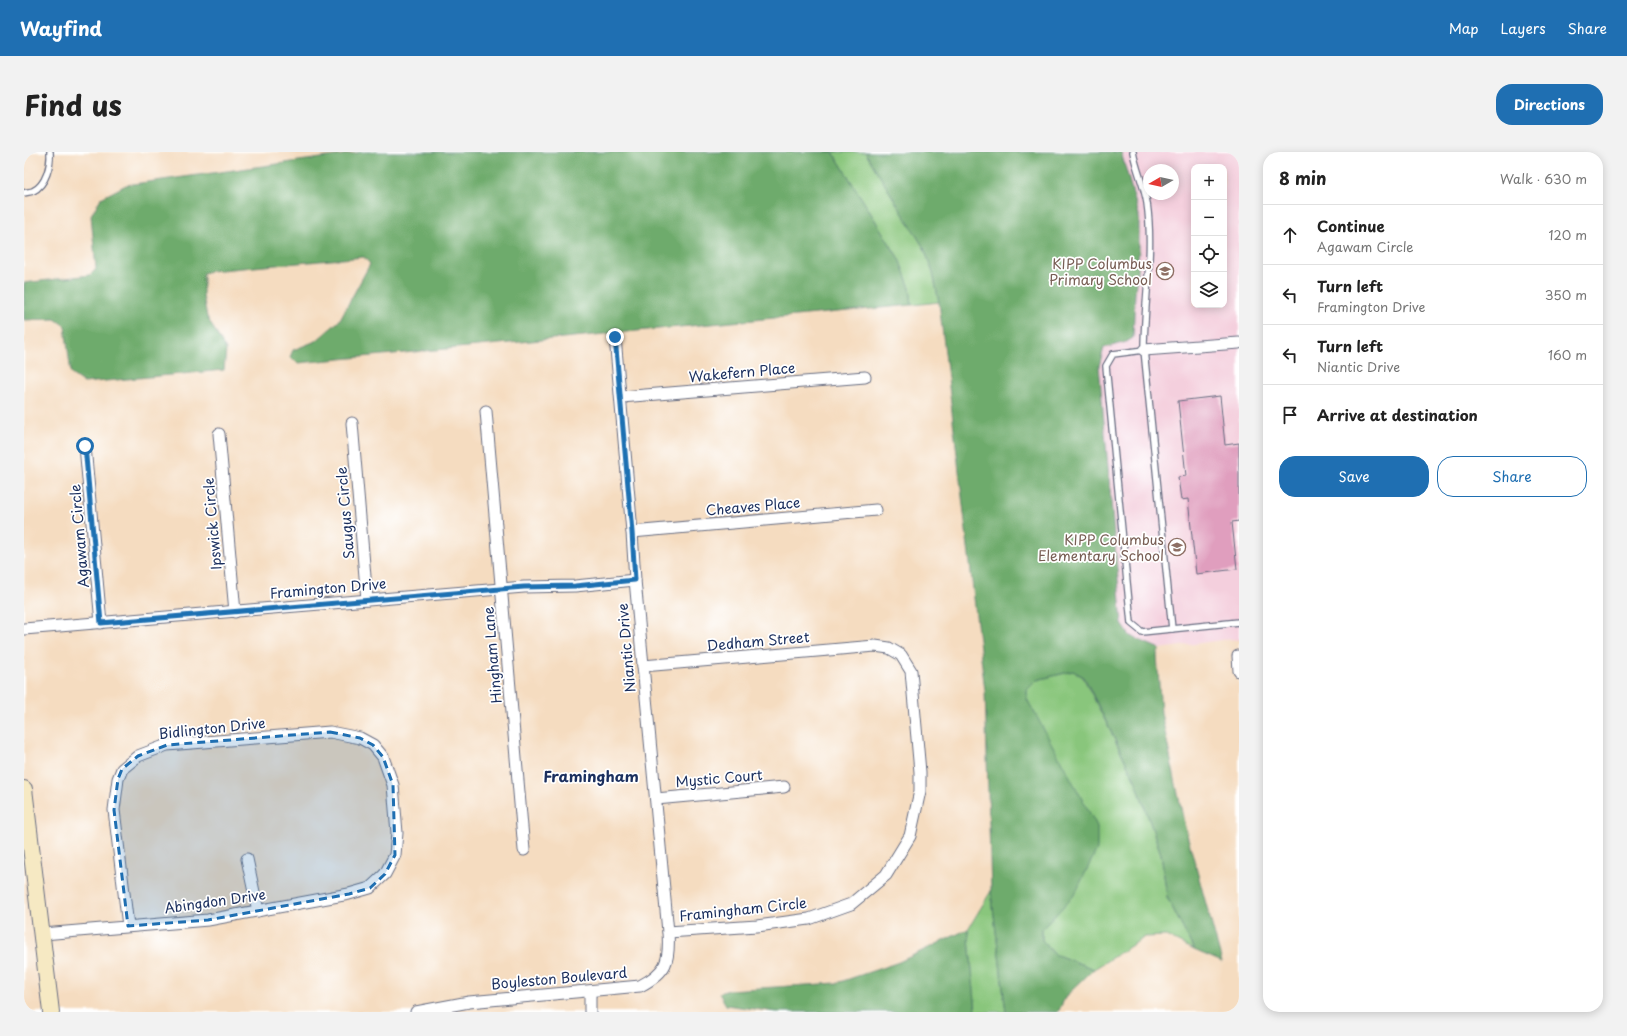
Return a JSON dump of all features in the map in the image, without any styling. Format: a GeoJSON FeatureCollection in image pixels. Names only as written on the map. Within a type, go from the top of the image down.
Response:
{"type":"FeatureCollection","features":[{"type":"Feature","properties":{"kind":"main road"},"geometry":{"type":"LineString","coordinates":[[24,790],[43,934],[51,1012]]}},
{"type":"Feature","properties":{"kind":"street","name":"Niantic Drive"},"geometry":{"type":"LineString","coordinates":[[615,337],[635,580],[668,932]]}},
{"type":"Feature","properties":{"kind":"street"},"geometry":{"type":"LineString","coordinates":[[1144,350],[1239,343]]}},
{"type":"Feature","properties":{"kind":"street","name":"Wakefern Place"},"geometry":{"type":"LineString","coordinates":[[621,397],[865,377]]}},
{"type":"Feature","properties":{"kind":"street","name":"Hingham Lane"},"geometry":{"type":"LineString","coordinates":[[486,411],[524,850]]}},
{"type":"Feature","properties":{"kind":"street","name":"Saugus Circle"},"geometry":{"type":"LineString","coordinates":[[352,423],[367,600]]}},
{"type":"Feature","properties":{"kind":"street","name":"Ipswick Circle"},"geometry":{"type":"LineString","coordinates":[[219,434],[235,612]]}},
{"type":"Feature","properties":{"kind":"street","name":"Agawam Circle"},"geometry":{"type":"LineString","coordinates":[[85,446],[101,623]]}},
{"type":"Feature","properties":{"kind":"street","name":"Cheaves Place"},"geometry":{"type":"LineString","coordinates":[[632,532],[876,510]]}},
{"type":"Feature","properties":{"kind":"street","name":"Framington Drive"},"geometry":{"type":"LineString","coordinates":[[24,629],[524,587],[575,586],[635,580]]}},
{"type":"Feature","properties":{"kind":"street","name":"Dedham Street"},"geometry":{"type":"LineString","coordinates":[[643,666],[875,646]]}},
{"type":"Feature","properties":{"kind":"street","name":"Framingham Circle"},"geometry":{"type":"LineString","coordinates":[[668,932],[757,926],[809,919],[851,904],[886,875],[910,836],[920,791],[920,772],[911,671],[901,655],[889,648],[875,646]]}},
{"type":"Feature","properties":{"kind":"street"},"geometry":{"type":"LineString","coordinates":[[1238,656],[1239,671]]}},
{"type":"Feature","properties":{"kind":"street","name":"Bidlington Drive"},"geometry":{"type":"LineString","coordinates":[[128,926],[114,810],[115,794],[122,769],[138,756],[167,745],[330,732],[360,738],[373,745]]}},
{"type":"Feature","properties":{"kind":"street","name":"Abingdon Drive"},"geometry":{"type":"LineString","coordinates":[[43,934],[208,920],[349,894],[370,888],[385,874],[396,855],[397,833],[393,785],[383,757],[373,745]]}},
{"type":"Feature","properties":{"kind":"street","name":"Mystic Court"},"geometry":{"type":"LineString","coordinates":[[656,799],[784,787]]}},
{"type":"Feature","properties":{"kind":"street"},"geometry":{"type":"LineString","coordinates":[[247,859],[258,910]]}},
{"type":"Feature","properties":{"kind":"street","name":"Boyleston Boulevard"},"geometry":{"type":"LineString","coordinates":[[416,1012],[469,1002],[640,986],[656,978],[666,963],[668,932]]}},
{"type":"Feature","properties":{"kind":"street"},"geometry":{"type":"LineString","coordinates":[[590,991],[590,1012]]}},
{"type":"Feature","properties":{"kind":"lane"},"geometry":{"type":"LineString","coordinates":[[24,193],[33,192],[43,184],[51,161],[50,152]]}},
{"type":"Feature","properties":{"kind":"lane"},"geometry":{"type":"LineString","coordinates":[[1133,152],[1147,202],[1150,248],[1144,319],[1144,350],[1172,629]]}},
{"type":"Feature","properties":{"kind":"lane"},"geometry":{"type":"LineString","coordinates":[[1144,350],[1113,354],[1106,366],[1131,623],[1142,632],[1239,622]]}},
{"type":"Feature","properties":{"kind":"highlighted area"},"geometry":{"type":"Polygon","coordinates":[[[330,732],[360,738],[373,745],[383,757],[393,785],[395,855],[385,874],[370,888],[349,894],[208,920],[128,926],[114,810],[118,779],[122,769],[138,756],[167,745],[330,732]]]}},
{"type":"Feature","properties":{"kind":"shaded area","name":"KIPP Columbus Elementary School"},"geometry":{"type":"Polygon","coordinates":[[[1121,152],[1239,152],[1239,640],[1228,639],[1160,649],[1130,636],[1122,624],[1099,366],[1104,348],[1126,342],[1135,293],[1139,250],[1139,215],[1121,152]]]}},
{"type":"Feature","properties":{"kind":"green space"},"geometry":{"type":"Polygon","coordinates":[[[364,152],[833,152],[899,259],[910,288],[912,305],[298,363],[290,357],[293,350],[316,341],[339,321],[370,264],[364,257],[210,271],[203,273],[203,296],[207,317],[226,350],[224,370],[84,383],[71,374],[65,326],[55,319],[24,320],[24,283],[90,275],[96,269],[91,215],[101,198],[126,185],[364,152]]]}},
{"type":"Feature","properties":{"kind":"green space"},"geometry":{"type":"Polygon","coordinates":[[[833,152],[865,152],[924,248],[933,273],[939,302],[912,305],[910,288],[899,259],[833,152]]]}},
{"type":"Feature","properties":{"kind":"green space"},"geometry":{"type":"Polygon","coordinates":[[[865,152],[1121,152],[1139,215],[1139,250],[1133,338],[1126,342],[1104,348],[1099,366],[1122,624],[1130,636],[1160,649],[1157,655],[1161,713],[1185,827],[1222,962],[1194,950],[1167,897],[1161,854],[1136,782],[1084,677],[1073,671],[1037,680],[1027,690],[1027,699],[1097,826],[1097,849],[1075,894],[1042,929],[1042,940],[1054,954],[1094,969],[1066,996],[1058,1012],[1006,1012],[991,891],[985,691],[939,302],[933,273],[924,248],[865,152]]]}},
{"type":"Feature","properties":{"kind":"green space"},"geometry":{"type":"Polygon","coordinates":[[[1073,671],[1083,677],[1136,782],[1161,854],[1167,897],[1194,950],[1166,936],[1145,937],[1094,969],[1054,954],[1042,940],[1042,929],[1075,894],[1027,700],[1027,690],[1037,680],[1073,671]]]}},
{"type":"Feature","properties":{"kind":"green space"},"geometry":{"type":"Polygon","coordinates":[[[991,891],[1006,1012],[976,1012],[968,929],[991,891]]]}},
{"type":"Feature","properties":{"kind":"green space"},"geometry":{"type":"Polygon","coordinates":[[[968,929],[976,1012],[776,1012],[726,1005],[719,993],[729,990],[837,983],[899,962],[968,929]]]}},
{"type":"Feature","properties":{"kind":"building"},"geometry":{"type":"Polygon","coordinates":[[[1220,396],[1225,445],[1239,443],[1239,521],[1232,522],[1237,569],[1196,574],[1188,499],[1181,500],[1178,477],[1186,476],[1178,401],[1220,396]]]}},
{"type":"Feature","properties":{"kind":"place","name":"KIPP Columbus Primary School"},"geometry":{"type":"Point","coordinates":[1165,271]}},
{"type":"Feature","properties":{"kind":"place","name":"KIPP Columbus Elementary School"},"geometry":{"type":"Point","coordinates":[1177,547]}},
{"type":"Feature","properties":{"kind":"district","name":"Framingham"},"geometry":{"type":"Point","coordinates":[591,775]}},
{"type":"Feature","properties":{"kind":"route"},"geometry":{"type":"LineString","coordinates":[[85,446],[101,623],[524,587],[575,586],[635,580],[615,337]]}}]}
